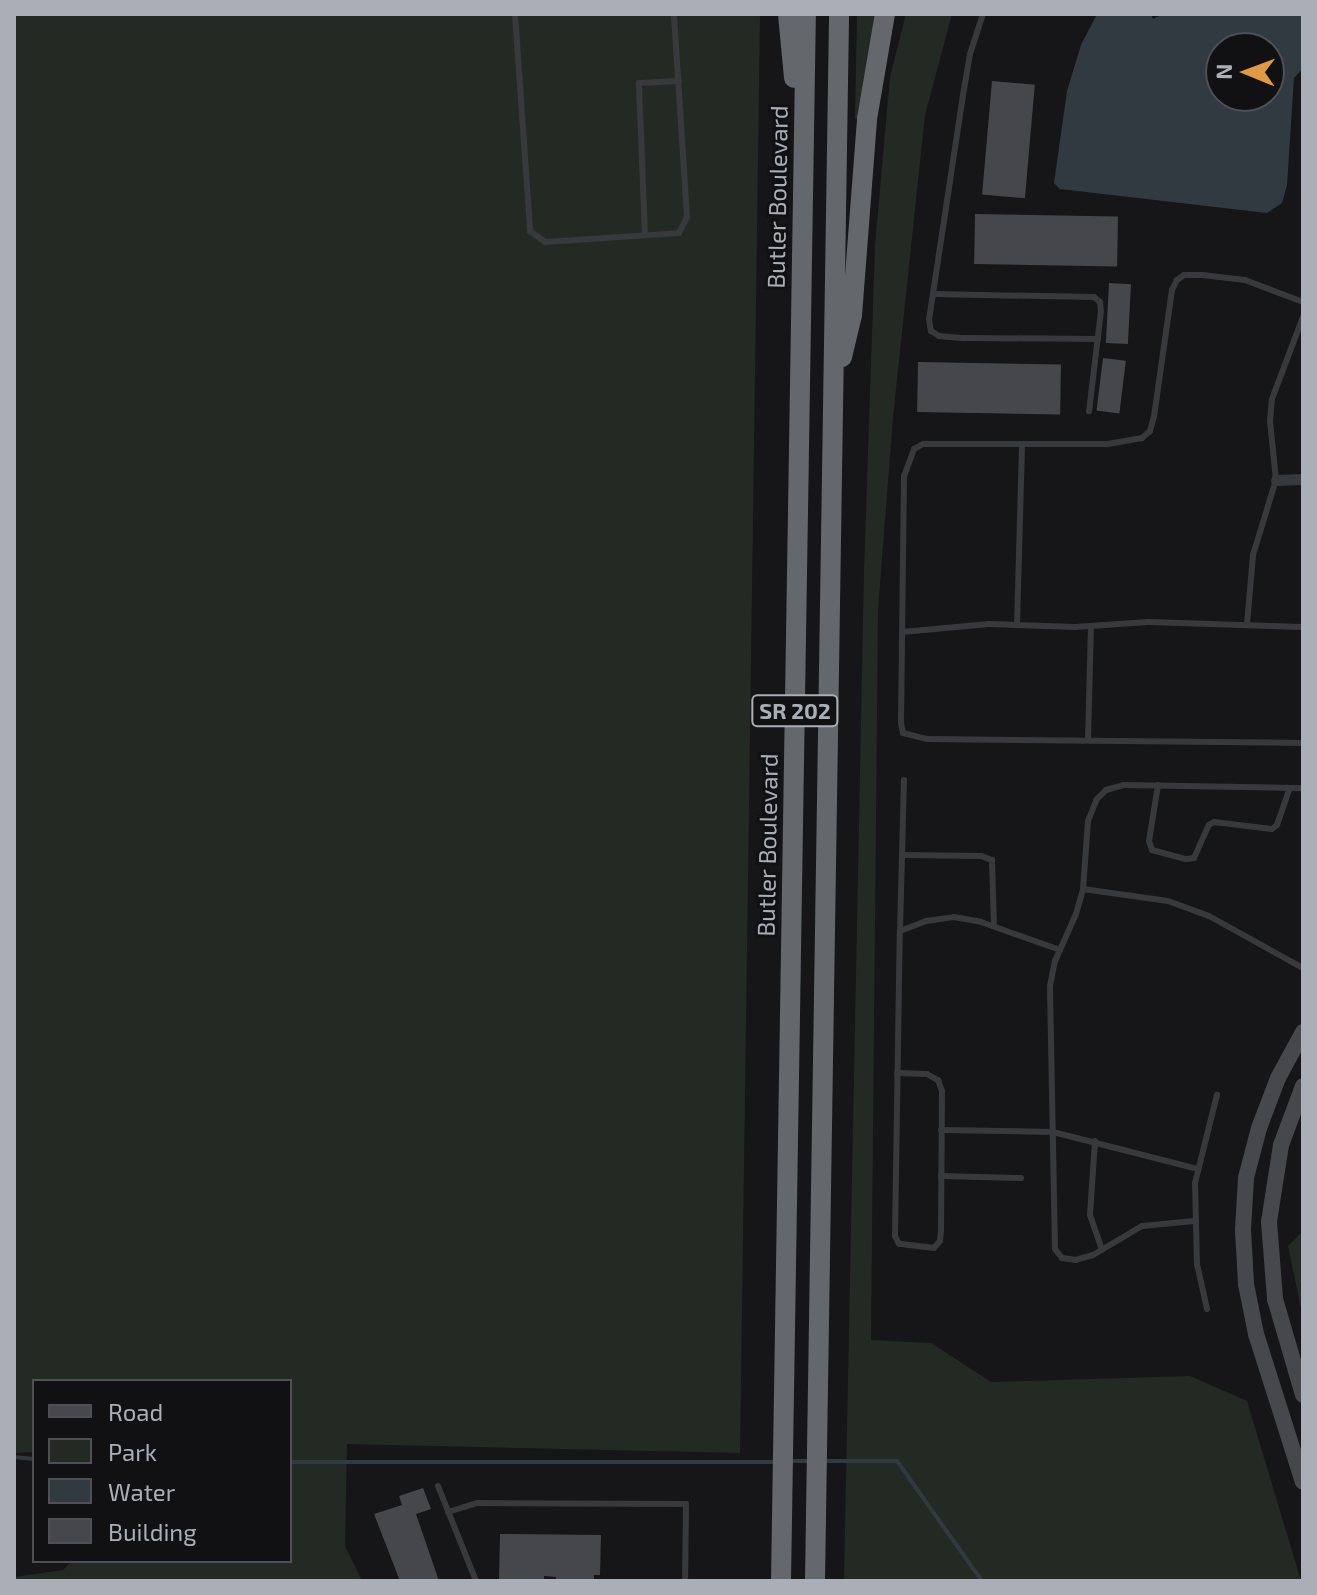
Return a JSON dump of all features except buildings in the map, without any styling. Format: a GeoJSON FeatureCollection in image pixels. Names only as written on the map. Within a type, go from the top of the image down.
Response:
{"type":"FeatureCollection","features":[{"type":"Feature","properties":{"kind":"highway"},"geometry":{"type":"LineString","coordinates":[[788,14],[803,207]]}},
{"type":"Feature","properties":{"kind":"highway","name":"Butler Boulevard"},"geometry":{"type":"LineString","coordinates":[[781,1581],[806,14]]}},
{"type":"Feature","properties":{"kind":"highway","name":"SR 202"},"geometry":{"type":"LineString","coordinates":[[815,1581],[839,14]]}},
{"type":"Feature","properties":{"kind":"highway"},"geometry":{"type":"LineString","coordinates":[[833,396],[852,315],[867,119],[885,14]]}},
{"type":"Feature","properties":{"kind":"main road"},"geometry":{"type":"LineString","coordinates":[[1303,1032],[1278,1078],[1251,1154],[1243,1230],[1246,1284],[1256,1334],[1303,1482]]}},
{"type":"Feature","properties":{"kind":"main road"},"geometry":{"type":"LineString","coordinates":[[1303,1086],[1281,1145],[1269,1222],[1275,1299],[1303,1395]]}},
{"type":"Feature","properties":{"kind":"street"},"geometry":{"type":"LineString","coordinates":[[1276,480],[1303,479]]}},
{"type":"Feature","properties":{"kind":"lane"},"geometry":{"type":"LineString","coordinates":[[515,14],[530,231],[545,242],[679,233],[687,217],[674,14]]}},
{"type":"Feature","properties":{"kind":"lane"},"geometry":{"type":"LineString","coordinates":[[983,14],[970,54],[933,294],[931,331],[939,336],[1098,339]]}},
{"type":"Feature","properties":{"kind":"lane"},"geometry":{"type":"LineString","coordinates":[[645,235],[639,83],[679,81]]}},
{"type":"Feature","properties":{"kind":"lane"},"geometry":{"type":"LineString","coordinates":[[1303,302],[1245,280],[1184,275],[1177,280],[1172,290],[1150,431],[1142,438],[1127,443],[923,444],[914,449],[907,460],[904,476],[902,632],[903,733],[927,739],[1303,743]]}},
{"type":"Feature","properties":{"kind":"lane"},"geometry":{"type":"LineString","coordinates":[[933,294],[1094,297],[1100,302],[1101,311],[1089,411]]}},
{"type":"Feature","properties":{"kind":"lane"},"geometry":{"type":"LineString","coordinates":[[1247,624],[1253,555],[1276,480],[1270,421],[1272,399],[1303,317]]}},
{"type":"Feature","properties":{"kind":"lane"},"geometry":{"type":"LineString","coordinates":[[1017,625],[1022,444]]}},
{"type":"Feature","properties":{"kind":"lane"},"geometry":{"type":"LineString","coordinates":[[902,632],[1149,622],[1303,627]]}},
{"type":"Feature","properties":{"kind":"lane"},"geometry":{"type":"LineString","coordinates":[[1088,740],[1091,626]]}},
{"type":"Feature","properties":{"kind":"lane"},"geometry":{"type":"LineString","coordinates":[[897,1073],[927,1074],[938,1080],[942,1091],[940,1241],[934,1248],[899,1244],[895,1236],[897,1073],[904,780]]}},
{"type":"Feature","properties":{"kind":"lane"},"geometry":{"type":"LineString","coordinates":[[1194,1221],[1142,1226],[1102,1250],[1076,1260],[1062,1258],[1055,1249],[1050,986],[1083,889],[1088,821],[1097,799],[1106,790],[1123,785],[1303,788]]}},
{"type":"Feature","properties":{"kind":"lane"},"geometry":{"type":"LineString","coordinates":[[1158,785],[1149,841],[1152,850],[1186,859],[1194,858],[1209,825],[1214,822],[1272,829],[1277,825],[1290,788]]}},
{"type":"Feature","properties":{"kind":"lane"},"geometry":{"type":"LineString","coordinates":[[903,855],[981,856],[992,860],[994,926]]}},
{"type":"Feature","properties":{"kind":"lane"},"geometry":{"type":"LineString","coordinates":[[1083,889],[1130,894],[1182,906],[1209,916],[1303,968]]}},
{"type":"Feature","properties":{"kind":"lane"},"geometry":{"type":"LineString","coordinates":[[900,931],[926,921],[954,917],[994,926],[1060,950]]}},
{"type":"Feature","properties":{"kind":"lane"},"geometry":{"type":"LineString","coordinates":[[1207,1309],[1197,1264],[1194,1221],[1198,1169],[1217,1095]]}},
{"type":"Feature","properties":{"kind":"lane"},"geometry":{"type":"LineString","coordinates":[[941,1130],[1053,1132],[1198,1169]]}},
{"type":"Feature","properties":{"kind":"lane"},"geometry":{"type":"LineString","coordinates":[[1095,1141],[1090,1215],[1102,1250]]}},
{"type":"Feature","properties":{"kind":"lane"},"geometry":{"type":"LineString","coordinates":[[941,1176],[1021,1178]]}},
{"type":"Feature","properties":{"kind":"lane"},"geometry":{"type":"LineString","coordinates":[[438,1486],[476,1581]]}},
{"type":"Feature","properties":{"kind":"lane"},"geometry":{"type":"LineString","coordinates":[[448,1512],[477,1503],[686,1504],[685,1581]]}},
{"type":"Feature","properties":{"kind":"green space"},"geometry":{"type":"Polygon","coordinates":[[[14,14],[760,14],[740,1453],[347,1444],[345,1546],[362,1581],[14,1581],[14,1577],[63,1570],[70,1563],[292,1563],[292,1379],[32,1379],[32,1452],[14,1453],[14,14]]]}},
{"type":"Feature","properties":{"kind":"green space"},"geometry":{"type":"Polygon","coordinates":[[[857,14],[878,14],[861,119],[855,119],[857,14]]]}},
{"type":"Feature","properties":{"kind":"green space"},"geometry":{"type":"Polygon","coordinates":[[[906,14],[952,14],[925,115],[893,417],[878,610],[871,1340],[931,1343],[991,1382],[1190,1376],[1247,1401],[1301,1581],[844,1581],[864,572],[875,245],[890,77],[906,14]]]}},
{"type":"Feature","properties":{"kind":"green space"},"geometry":{"type":"Polygon","coordinates":[[[1303,1231],[1303,1318],[1288,1246],[1303,1231]]]}},
{"type":"Feature","properties":{"kind":"water"},"geometry":{"type":"Polygon","coordinates":[[[1097,14],[1151,14],[1153,19],[1163,14],[1303,14],[1303,68],[1294,78],[1287,185],[1282,203],[1267,213],[1060,189],[1054,183],[1067,91],[1081,45],[1097,14]]]}},
{"type":"Feature","properties":{"kind":"waterway"},"geometry":{"type":"LineString","coordinates":[[14,1457],[32,1459]]}},
{"type":"Feature","properties":{"kind":"waterway"},"geometry":{"type":"LineString","coordinates":[[788,1461],[812,1461]]}},
{"type":"Feature","properties":{"kind":"waterway"},"geometry":{"type":"LineString","coordinates":[[824,1461],[897,1461],[982,1581]]}},
{"type":"Feature","properties":{"kind":"waterway"},"geometry":{"type":"LineString","coordinates":[[292,1462],[776,1462]]}}]}
